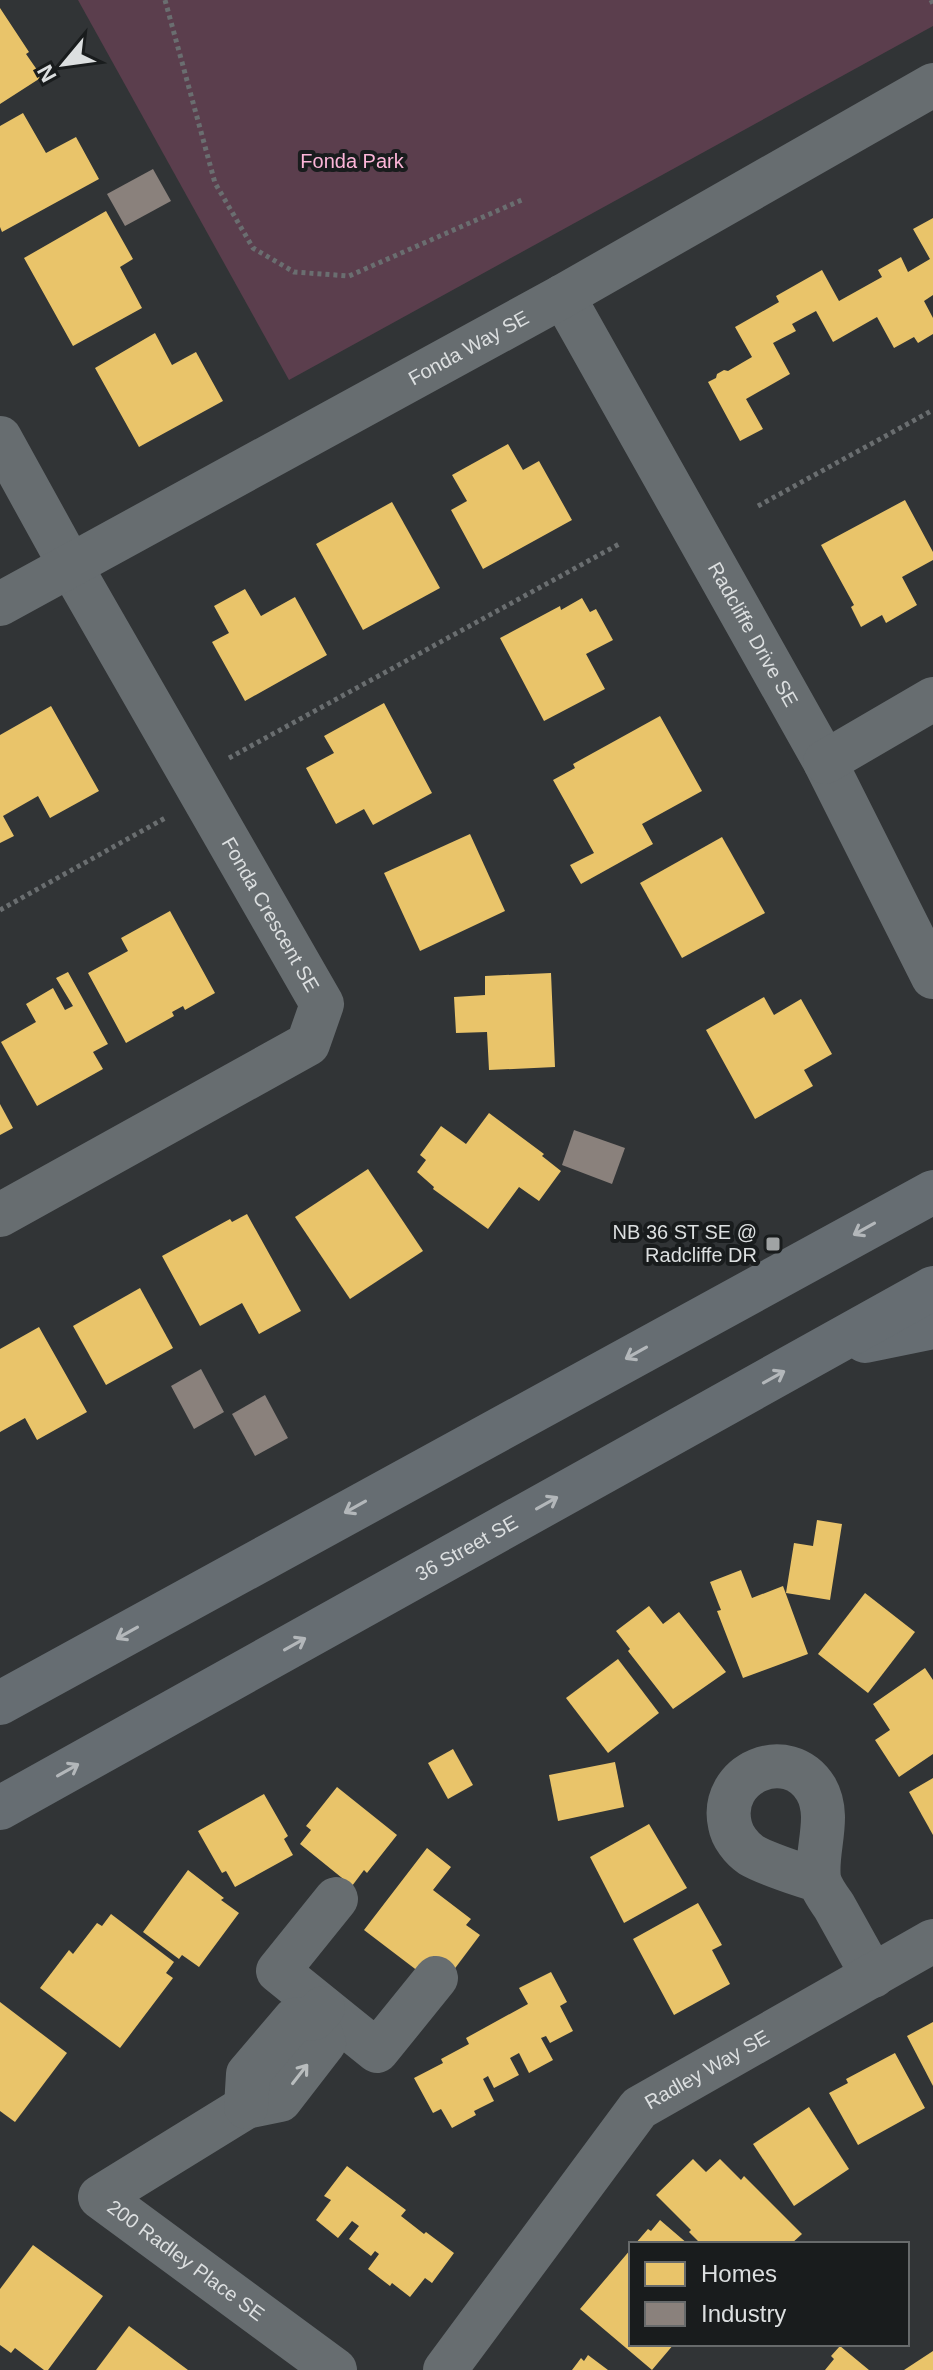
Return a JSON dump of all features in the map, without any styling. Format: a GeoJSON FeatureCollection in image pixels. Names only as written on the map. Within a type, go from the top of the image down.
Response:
{"type":"FeatureCollection","features":[{"type":"Feature","properties":{"kind":"main road"},"geometry":{"type":"LineString","coordinates":[[0,1703],[933,1192]]}},
{"type":"Feature","properties":{"kind":"main road","name":"36 Street SE"},"geometry":{"type":"LineString","coordinates":[[0,1808],[933,1288]]}},
{"type":"Feature","properties":{"kind":"main road"},"geometry":{"type":"LineString","coordinates":[[819,1351],[933,1327]]}},
{"type":"Feature","properties":{"kind":"street","name":"Fonda Way SE"},"geometry":{"type":"LineString","coordinates":[[0,604],[563,296],[933,85]]}},
{"type":"Feature","properties":{"kind":"street","name":"Radcliffe Drive SE"},"geometry":{"type":"LineString","coordinates":[[563,296],[825,762],[933,977]]}},
{"type":"Feature","properties":{"kind":"street","name":"Fonda Crescent SE"},"geometry":{"type":"LineString","coordinates":[[0,438],[322,1004],[308,1044],[0,1215]]}},
{"type":"Feature","properties":{"kind":"street"},"geometry":{"type":"LineString","coordinates":[[825,762],[933,699]]}},
{"type":"Feature","properties":{"kind":"street"},"geometry":{"type":"LineString","coordinates":[[819,1881],[873,1976]]}},
{"type":"Feature","properties":{"kind":"street"},"geometry":{"type":"LineString","coordinates":[[336,1899],[278,1971],[318,2013],[377,2051],[436,1978]]}},
{"type":"Feature","properties":{"kind":"street","name":"Radley Way SE"},"geometry":{"type":"LineString","coordinates":[[445,2370],[639,2108],[933,1941]]}},
{"type":"Feature","properties":{"kind":"street","name":"200 Radley Place SE"},"geometry":{"type":"LineString","coordinates":[[318,2013],[294,2020],[248,2074],[246,2107],[100,2197],[335,2370]]}},
{"type":"Feature","properties":{"kind":"path"},"geometry":{"type":"LineString","coordinates":[[165,0],[215,183],[253,248],[294,272],[349,276],[524,199]]}},
{"type":"Feature","properties":{"kind":"path"},"geometry":{"type":"LineString","coordinates":[[758,506],[933,410]]}},
{"type":"Feature","properties":{"kind":"path"},"geometry":{"type":"LineString","coordinates":[[0,910],[169,816],[222,762],[621,543]]}},
{"type":"Feature","properties":{"kind":"green space","name":"Fonda Park"},"geometry":{"type":"Polygon","coordinates":[[[78,0],[933,0],[933,26],[289,380],[78,0]]]}},
{"type":"Feature","properties":{"kind":"building: Homes"},"geometry":{"type":"Polygon","coordinates":[[[0,8],[42,77],[0,104],[0,8]]]}},
{"type":"Feature","properties":{"kind":"building: Homes"},"geometry":{"type":"Polygon","coordinates":[[[23,113],[46,153],[76,137],[99,179],[2,232],[0,126],[23,113]]]}},
{"type":"Feature","properties":{"kind":"building: Homes"},"geometry":{"type":"Polygon","coordinates":[[[106,211],[133,259],[120,267],[142,308],[73,346],[24,258],[106,211]]]}},
{"type":"Feature","properties":{"kind":"building: Homes"},"geometry":{"type":"Polygon","coordinates":[[[933,218],[933,295],[924,301],[933,318],[933,334],[918,343],[914,337],[894,348],[877,317],[833,342],[816,311],[792,324],[796,331],[773,343],[790,374],[746,399],[763,429],[740,441],[708,382],[724,370],[728,371],[752,357],[735,327],[779,302],[776,296],[822,270],[839,301],[882,277],[878,270],[901,257],[908,272],[930,259],[913,229],[933,218]]]}},
{"type":"Feature","properties":{"kind":"building: Homes"},"geometry":{"type":"Polygon","coordinates":[[[155,333],[172,365],[196,352],[223,401],[139,447],[95,368],[155,333]]]}},
{"type":"Feature","properties":{"kind":"building: Homes"},"geometry":{"type":"Polygon","coordinates":[[[508,444],[523,470],[539,461],[572,520],[483,569],[451,510],[467,501],[452,475],[508,444]]]}},
{"type":"Feature","properties":{"kind":"building: Homes"},"geometry":{"type":"Polygon","coordinates":[[[905,500],[933,552],[933,560],[902,577],[917,605],[886,623],[882,615],[861,627],[851,607],[854,605],[821,545],[905,500]]]}},
{"type":"Feature","properties":{"kind":"building: Homes"},"geometry":{"type":"Polygon","coordinates":[[[392,502],[440,588],[363,630],[316,544],[392,502]]]}},
{"type":"Feature","properties":{"kind":"building: Homes"},"geometry":{"type":"Polygon","coordinates":[[[245,589],[261,616],[295,597],[327,655],[245,701],[212,642],[229,633],[214,606],[245,589]]]}},
{"type":"Feature","properties":{"kind":"building: Homes"},"geometry":{"type":"Polygon","coordinates":[[[582,598],[590,612],[596,609],[613,640],[586,654],[605,689],[544,721],[500,638],[560,606],[561,610],[582,598]]]}},
{"type":"Feature","properties":{"kind":"building: Homes"},"geometry":{"type":"Polygon","coordinates":[[[384,703],[432,793],[373,825],[364,809],[336,824],[306,768],[334,753],[324,736],[384,703]]]}},
{"type":"Feature","properties":{"kind":"building: Homes"},"geometry":{"type":"Polygon","coordinates":[[[51,706],[99,791],[50,818],[38,796],[3,816],[14,836],[0,843],[0,735],[51,706]]]}},
{"type":"Feature","properties":{"kind":"building: Homes"},"geometry":{"type":"Polygon","coordinates":[[[660,716],[702,791],[642,824],[653,844],[581,884],[570,865],[594,853],[553,780],[575,768],[573,764],[660,716]]]}},
{"type":"Feature","properties":{"kind":"building: Homes"},"geometry":{"type":"Polygon","coordinates":[[[470,834],[505,911],[420,951],[384,873],[470,834]]]}},
{"type":"Feature","properties":{"kind":"building: Homes"},"geometry":{"type":"Polygon","coordinates":[[[722,837],[765,913],[682,958],[640,883],[722,837]]]}},
{"type":"Feature","properties":{"kind":"building: Homes"},"geometry":{"type":"Polygon","coordinates":[[[170,911],[215,993],[185,1010],[183,1006],[172,1012],[174,1016],[126,1043],[88,973],[128,951],[121,938],[170,911]]]}},
{"type":"Feature","properties":{"kind":"building: Homes"},"geometry":{"type":"Polygon","coordinates":[[[68,972],[108,1044],[93,1052],[103,1069],[37,1106],[1,1042],[36,1022],[26,1004],[53,988],[65,1010],[73,1006],[56,978],[68,972]]]}},
{"type":"Feature","properties":{"kind":"building: Homes"},"geometry":{"type":"Polygon","coordinates":[[[551,973],[555,1067],[489,1070],[487,1032],[456,1033],[454,997],[485,995],[485,976],[551,973]]]}},
{"type":"Feature","properties":{"kind":"building: Homes"},"geometry":{"type":"Polygon","coordinates":[[[764,997],[774,1015],[801,999],[832,1054],[804,1070],[813,1086],[755,1119],[706,1030],[764,997]]]}},
{"type":"Feature","properties":{"kind":"building: Homes"},"geometry":{"type":"Polygon","coordinates":[[[0,1104],[13,1128],[0,1135],[0,1104]]]}},
{"type":"Feature","properties":{"kind":"building: Homes"},"geometry":{"type":"Polygon","coordinates":[[[489,1113],[544,1154],[542,1156],[561,1171],[539,1201],[519,1187],[488,1229],[433,1189],[417,1172],[426,1160],[420,1155],[441,1126],[466,1144],[489,1113]]]}},
{"type":"Feature","properties":{"kind":"building: Homes"},"geometry":{"type":"Polygon","coordinates":[[[368,1169],[423,1251],[350,1299],[295,1217],[368,1169]]]}},
{"type":"Feature","properties":{"kind":"building: Homes"},"geometry":{"type":"Polygon","coordinates":[[[247,1214],[301,1311],[259,1334],[242,1303],[200,1326],[162,1256],[230,1219],[232,1222],[247,1214]]]}},
{"type":"Feature","properties":{"kind":"building: Homes"},"geometry":{"type":"Polygon","coordinates":[[[140,1288],[173,1348],[106,1385],[73,1326],[140,1288]]]}},
{"type":"Feature","properties":{"kind":"building: Homes"},"geometry":{"type":"Polygon","coordinates":[[[39,1327],[87,1412],[37,1440],[25,1418],[0,1432],[0,1349],[39,1327]]]}},
{"type":"Feature","properties":{"kind":"building: Homes"},"geometry":{"type":"Polygon","coordinates":[[[817,1520],[842,1524],[830,1600],[786,1593],[794,1543],[813,1546],[817,1520]]]}},
{"type":"Feature","properties":{"kind":"building: Homes"},"geometry":{"type":"Polygon","coordinates":[[[741,1570],[752,1598],[783,1586],[808,1654],[743,1678],[717,1611],[721,1610],[710,1582],[741,1570]]]}},
{"type":"Feature","properties":{"kind":"building: Homes"},"geometry":{"type":"Polygon","coordinates":[[[865,1593],[915,1632],[868,1693],[818,1654],[865,1593]]]}},
{"type":"Feature","properties":{"kind":"building: Homes"},"geometry":{"type":"Polygon","coordinates":[[[649,1606],[663,1624],[679,1612],[726,1672],[673,1709],[616,1631],[649,1606]]]}},
{"type":"Feature","properties":{"kind":"building: Homes"},"geometry":{"type":"Polygon","coordinates":[[[618,1659],[659,1713],[608,1753],[566,1698],[618,1659]]]}},
{"type":"Feature","properties":{"kind":"building: Homes"},"geometry":{"type":"Polygon","coordinates":[[[925,1668],[933,1680],[933,1754],[899,1777],[875,1740],[890,1730],[873,1704],[925,1668]]]}},
{"type":"Feature","properties":{"kind":"building: Homes"},"geometry":{"type":"Polygon","coordinates":[[[453,1749],[473,1785],[448,1799],[428,1763],[453,1749]]]}},
{"type":"Feature","properties":{"kind":"building: Homes"},"geometry":{"type":"Polygon","coordinates":[[[615,1762],[624,1807],[558,1821],[549,1775],[615,1762]]]}},
{"type":"Feature","properties":{"kind":"building: Homes"},"geometry":{"type":"Polygon","coordinates":[[[933,1778],[933,1835],[909,1792],[933,1778]]]}},
{"type":"Feature","properties":{"kind":"building: Homes"},"geometry":{"type":"Polygon","coordinates":[[[337,1787],[397,1835],[367,1873],[364,1870],[352,1886],[300,1844],[311,1830],[306,1826],[337,1787]]]}},
{"type":"Feature","properties":{"kind":"building: Homes"},"geometry":{"type":"Polygon","coordinates":[[[264,1794],[288,1836],[284,1839],[293,1855],[235,1887],[226,1871],[222,1873],[198,1831],[264,1794]]]}},
{"type":"Feature","properties":{"kind":"building: Homes"},"geometry":{"type":"Polygon","coordinates":[[[649,1824],[687,1888],[624,1923],[590,1857],[649,1824]]]}},
{"type":"Feature","properties":{"kind":"building: Homes"},"geometry":{"type":"Polygon","coordinates":[[[427,1848],[451,1867],[433,1890],[471,1919],[466,1925],[480,1935],[447,1979],[427,1978],[364,1930],[427,1848]]]}},
{"type":"Feature","properties":{"kind":"building: Homes"},"geometry":{"type":"Polygon","coordinates":[[[188,1870],[239,1913],[199,1967],[182,1955],[179,1959],[143,1932],[188,1870]]]}},
{"type":"Feature","properties":{"kind":"building: Homes"},"geometry":{"type":"Polygon","coordinates":[[[698,1903],[722,1945],[712,1950],[730,1984],[674,2015],[633,1939],[698,1903]]]}},
{"type":"Feature","properties":{"kind":"building: Homes"},"geometry":{"type":"Polygon","coordinates":[[[111,1914],[174,1962],[166,1973],[173,1978],[120,2048],[40,1988],[69,1950],[73,1954],[97,1923],[102,1926],[111,1914]]]}},
{"type":"Feature","properties":{"kind":"building: Homes"},"geometry":{"type":"Polygon","coordinates":[[[551,1972],[567,2002],[560,2006],[573,2031],[550,2043],[546,2036],[541,2038],[553,2060],[529,2073],[519,2053],[510,2058],[519,2075],[494,2088],[488,2076],[483,2079],[494,2101],[474,2111],[476,2115],[452,2128],[441,2109],[433,2113],[414,2078],[443,2063],[441,2059],[469,2044],[466,2038],[528,2004],[519,1988],[551,1972]]]}},
{"type":"Feature","properties":{"kind":"building: Homes"},"geometry":{"type":"Polygon","coordinates":[[[0,2002],[67,2053],[15,2122],[0,2111],[0,2002]]]}},
{"type":"Feature","properties":{"kind":"building: Homes"},"geometry":{"type":"Polygon","coordinates":[[[933,2022],[933,2086],[907,2036],[933,2022]]]}},
{"type":"Feature","properties":{"kind":"building: Homes"},"geometry":{"type":"Polygon","coordinates":[[[895,2053],[925,2108],[858,2145],[829,2093],[848,2083],[846,2079],[895,2053]]]}},
{"type":"Feature","properties":{"kind":"building: Homes"},"geometry":{"type":"Polygon","coordinates":[[[809,2107],[849,2169],[794,2206],[753,2144],[809,2107]]]}},
{"type":"Feature","properties":{"kind":"building: Homes"},"geometry":{"type":"Polygon","coordinates":[[[693,2159],[706,2172],[720,2159],[741,2180],[744,2176],[802,2234],[793,2242],[699,2242],[656,2195],[693,2159]]]}},
{"type":"Feature","properties":{"kind":"building: Homes"},"geometry":{"type":"Polygon","coordinates":[[[347,2166],[406,2210],[401,2216],[454,2253],[432,2283],[425,2278],[410,2297],[368,2269],[379,2254],[375,2251],[371,2256],[349,2239],[359,2226],[352,2221],[338,2238],[316,2220],[331,2200],[324,2196],[347,2166]]]}},
{"type":"Feature","properties":{"kind":"building: Homes"},"geometry":{"type":"Polygon","coordinates":[[[660,2220],[686,2242],[637,2242],[648,2229],[651,2231],[660,2220]]]}},
{"type":"Feature","properties":{"kind":"building: Homes"},"geometry":{"type":"Polygon","coordinates":[[[33,2245],[103,2296],[48,2370],[15,2348],[11,2353],[0,2345],[0,2289],[33,2245]]]}},
{"type":"Feature","properties":{"kind":"building: Homes"},"geometry":{"type":"Polygon","coordinates":[[[629,2251],[629,2346],[672,2346],[652,2370],[580,2309],[629,2251]]]}},
{"type":"Feature","properties":{"kind":"building: Homes"},"geometry":{"type":"Polygon","coordinates":[[[129,2326],[188,2370],[96,2370],[129,2326]]]}},
{"type":"Feature","properties":{"kind":"building: Homes"},"geometry":{"type":"Polygon","coordinates":[[[840,2346],[869,2370],[825,2370],[840,2346]]]}},
{"type":"Feature","properties":{"kind":"building: Homes"},"geometry":{"type":"Polygon","coordinates":[[[933,2351],[933,2370],[904,2370],[933,2351]]]}},
{"type":"Feature","properties":{"kind":"building: Homes"},"geometry":{"type":"Polygon","coordinates":[[[588,2355],[608,2370],[572,2370],[581,2358],[584,2361],[588,2355]]]}},
{"type":"Feature","properties":{"kind":"building: Industry"},"geometry":{"type":"Polygon","coordinates":[[[153,169],[171,201],[125,226],[107,194],[153,169]]]}},
{"type":"Feature","properties":{"kind":"building: Industry"},"geometry":{"type":"Polygon","coordinates":[[[574,1130],[625,1148],[612,1184],[562,1165],[574,1130]]]}},
{"type":"Feature","properties":{"kind":"building: Industry"},"geometry":{"type":"Polygon","coordinates":[[[201,1369],[224,1412],[194,1429],[171,1386],[201,1369]]]}},
{"type":"Feature","properties":{"kind":"building: Industry"},"geometry":{"type":"Polygon","coordinates":[[[265,1395],[288,1438],[255,1456],[232,1414],[265,1395]]]}},
{"type":"Feature","properties":{"kind":"place","name":"NB 36 ST SE @ Radcliffe DR"},"geometry":{"type":"Point","coordinates":[773,1244]}}]}
